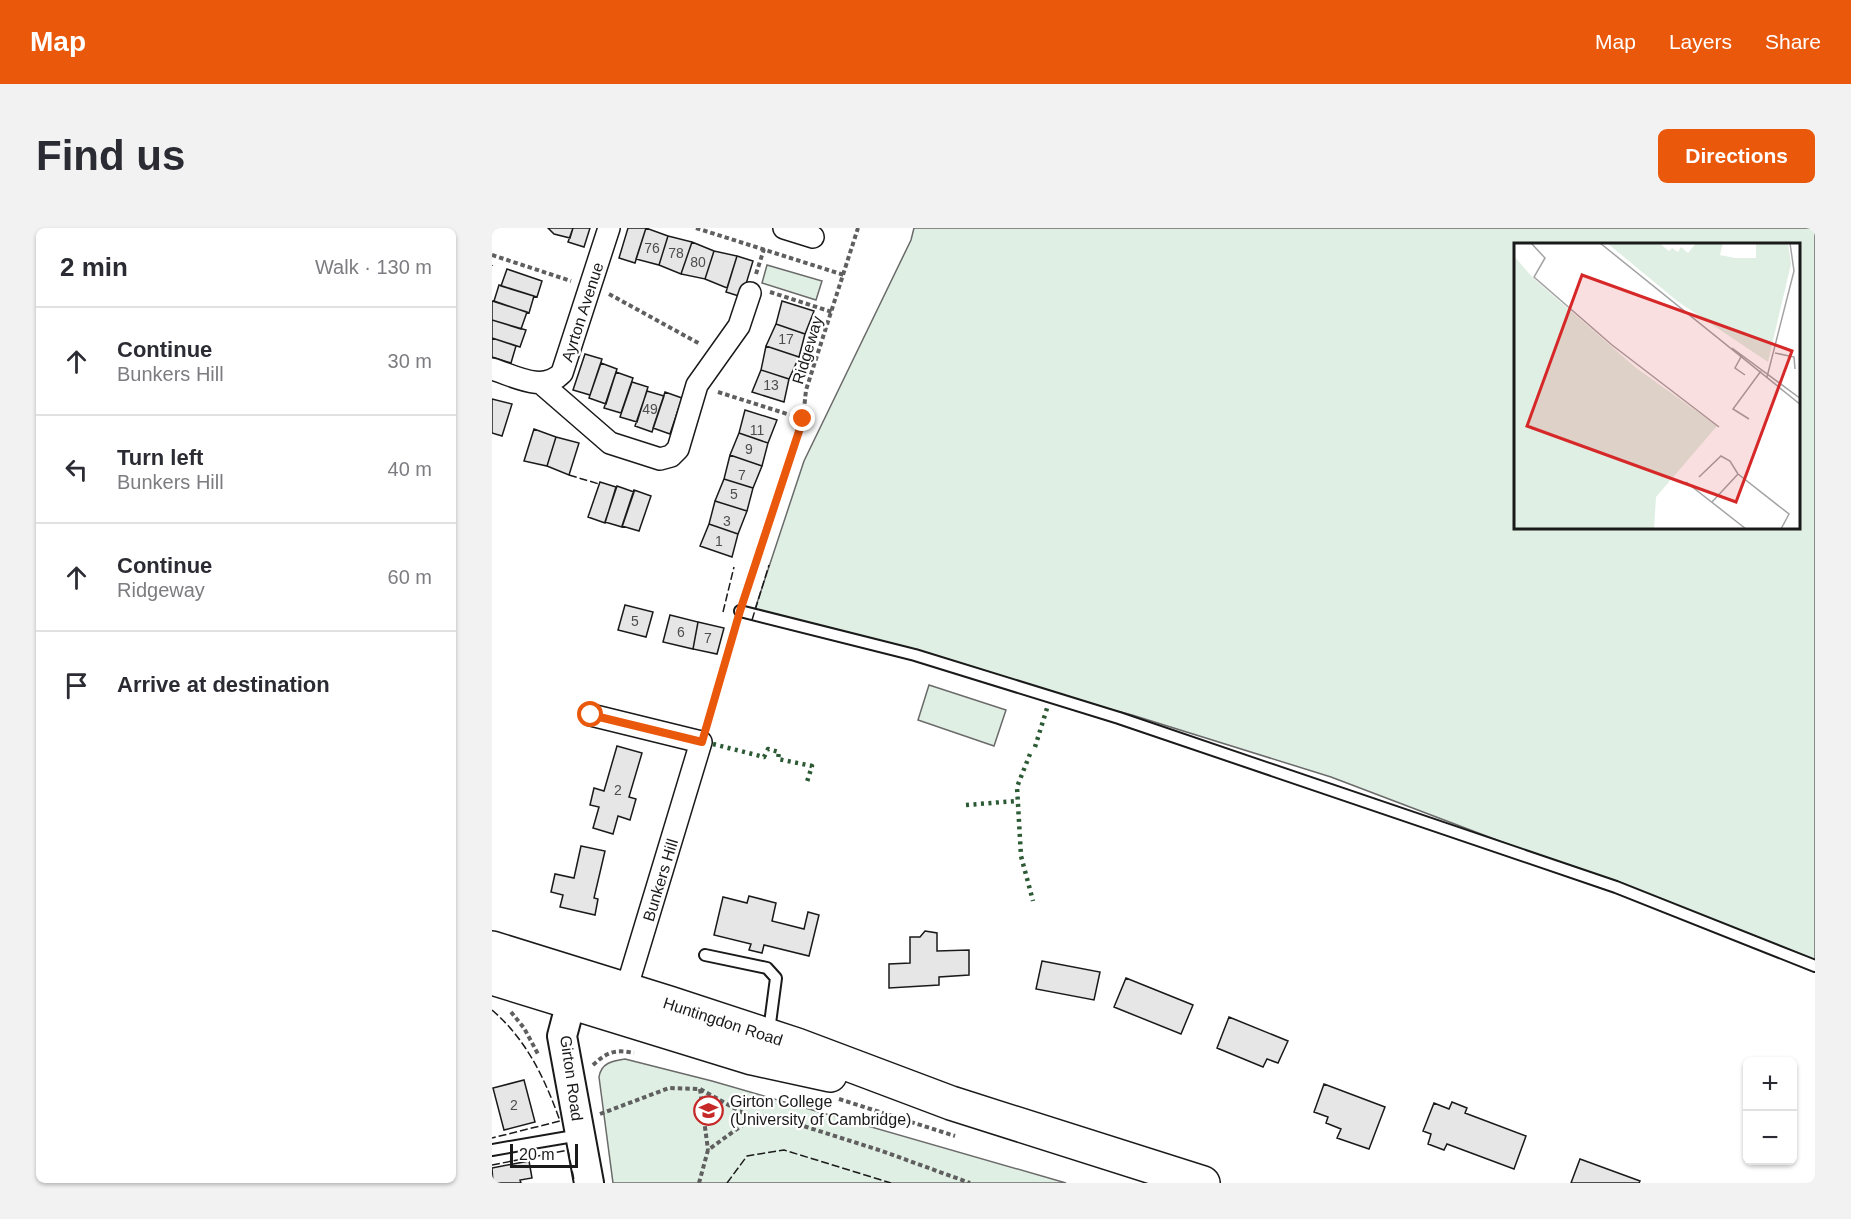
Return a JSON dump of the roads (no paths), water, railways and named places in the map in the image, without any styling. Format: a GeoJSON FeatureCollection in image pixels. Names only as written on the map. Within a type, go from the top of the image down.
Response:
{"type":"FeatureCollection","features":[{"type":"Feature","properties":{"kind":"main road","name":"Huntingdon Road"},"geometry":{"type":"LineString","coordinates":[[492,948],[574,989],[951,1102],[1203,1183]]}},
{"type":"Feature","properties":{"kind":"main road","name":"Huntingdon Road"},"geometry":{"type":"LineString","coordinates":[[492,978],[574,989]]}},
{"type":"Feature","properties":{"kind":"street","name":"Ayrton Avenue"},"geometry":{"type":"LineString","coordinates":[[542,384],[554,381],[562,373],[609,228]]}},
{"type":"Feature","properties":{"kind":"street"},"geometry":{"type":"LineString","coordinates":[[784,228],[813,237]]}},
{"type":"Feature","properties":{"kind":"street"},"geometry":{"type":"LineString","coordinates":[[492,369],[542,384],[610,444],[660,459],[671,456],[678,449],[698,386],[739,326],[756,291]]}},
{"type":"Feature","properties":{"kind":"street","name":"Bunkers Hill"},"geometry":{"type":"LineString","coordinates":[[591,715],[702,742],[622,1004]]}},
{"type":"Feature","properties":{"kind":"street","name":"Girton Road"},"geometry":{"type":"LineString","coordinates":[[574,989],[562,1036],[589,1183]]}},
{"type":"Feature","properties":{"kind":"lane"},"geometry":{"type":"LineString","coordinates":[[739,614],[915,655],[1119,718],[1616,887],[1815,966]]}},
{"type":"Feature","properties":{"kind":"lane"},"geometry":{"type":"LineString","coordinates":[[705,956],[767,968],[772,971],[776,978],[765,1048]]}},
{"type":"Feature","properties":{"kind":"lane"},"geometry":{"type":"LineString","coordinates":[[492,1150],[578,1127]]}},
{"type":"Feature","properties":{"kind":"place","name":"Girton College (University of Cambridge)"},"geometry":{"type":"Point","coordinates":[709,1110]}}]}
